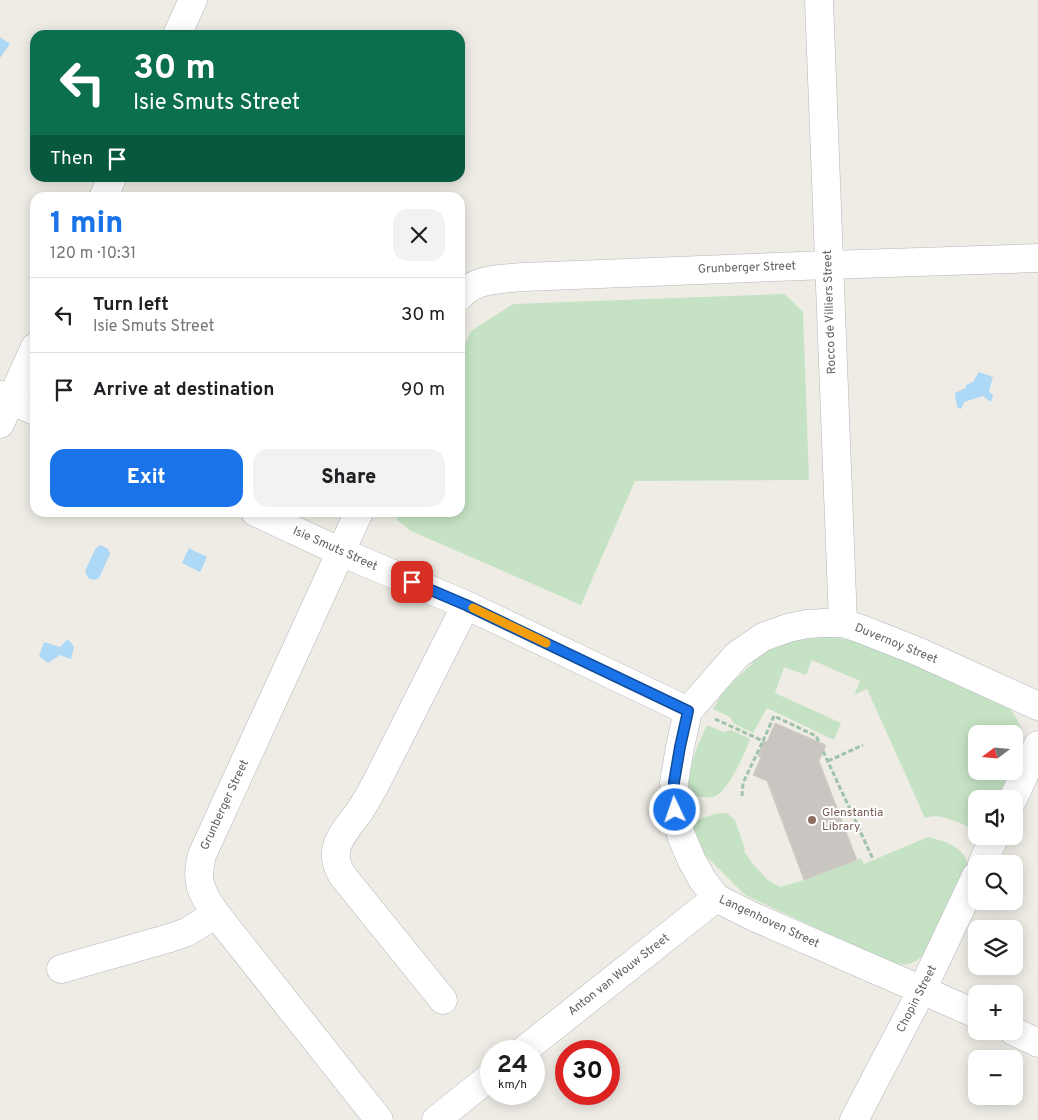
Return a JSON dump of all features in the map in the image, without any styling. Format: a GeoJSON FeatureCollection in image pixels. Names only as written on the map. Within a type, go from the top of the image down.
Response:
{"type":"FeatureCollection","features":[{"type":"Feature","properties":{"kind":"street"},"geometry":{"type":"LineString","coordinates":[[179,30],[193,0]]}},
{"type":"Feature","properties":{"kind":"street","name":"Rocco de Villiers Street"},"geometry":{"type":"LineString","coordinates":[[818,0],[843,623]]}},
{"type":"Feature","properties":{"kind":"street","name":"Grunberger Street"},"geometry":{"type":"LineString","coordinates":[[465,291],[491,280],[524,277],[1038,258]]}},
{"type":"Feature","properties":{"kind":"street"},"geometry":{"type":"LineString","coordinates":[[30,357],[4,406],[30,410]]}},
{"type":"Feature","properties":{"kind":"street","name":"Isie Smuts Street"},"geometry":{"type":"LineString","coordinates":[[266,517],[341,552],[466,605],[699,714]]}},
{"type":"Feature","properties":{"kind":"street","name":"Grunberger Street"},"geometry":{"type":"LineString","coordinates":[[357,517],[202,855],[199,878],[204,897],[216,914],[379,1120]]}},
{"type":"Feature","properties":{"kind":"street"},"geometry":{"type":"LineString","coordinates":[[443,1000],[342,875],[337,865],[336,852],[337,845],[343,834],[375,785],[466,605]]}},
{"type":"Feature","properties":{"kind":"street","name":"Duvernoy Street"},"geometry":{"type":"LineString","coordinates":[[699,714],[737,655],[763,637],[788,628],[824,623],[843,623],[861,628],[917,650],[1038,706]]}},
{"type":"Feature","properties":{"kind":"street","name":"Langenhoven Street"},"geometry":{"type":"LineString","coordinates":[[699,714],[680,747],[674,782],[675,810],[681,835],[691,860],[716,898],[754,917],[968,1010]]}},
{"type":"Feature","properties":{"kind":"street"},"geometry":{"type":"LineString","coordinates":[[1017,790],[1038,745]]}},
{"type":"Feature","properties":{"kind":"street","name":"Chopin Street"},"geometry":{"type":"LineString","coordinates":[[854,1120],[922,990],[968,893]]}},
{"type":"Feature","properties":{"kind":"street","name":"Anton van Wouw Street"},"geometry":{"type":"LineString","coordinates":[[537,1040],[716,898]]}},
{"type":"Feature","properties":{"kind":"street"},"geometry":{"type":"LineString","coordinates":[[61,969],[187,932],[216,914]]}},
{"type":"Feature","properties":{"kind":"street"},"geometry":{"type":"LineString","coordinates":[[1023,1036],[1038,1043]]}},
{"type":"Feature","properties":{"kind":"street"},"geometry":{"type":"LineString","coordinates":[[436,1120],[480,1085]]}},
{"type":"Feature","properties":{"kind":"path"},"geometry":{"type":"LineString","coordinates":[[699,714],[763,741]]}},
{"type":"Feature","properties":{"kind":"path"},"geometry":{"type":"LineString","coordinates":[[742,796],[743,783],[774,716],[816,736],[819,742]]}},
{"type":"Feature","properties":{"kind":"path"},"geometry":{"type":"LineString","coordinates":[[828,761],[864,745]]}},
{"type":"Feature","properties":{"kind":"path"},"geometry":{"type":"LineString","coordinates":[[823,751],[873,859]]}},
{"type":"Feature","properties":{"kind":"green space"},"geometry":{"type":"Polygon","coordinates":[[[785,294],[803,312],[809,480],[635,481],[581,605],[411,531],[397,520],[397,517],[465,517],[465,344],[471,331],[513,304],[785,294]]]}},
{"type":"Feature","properties":{"kind":"green space"},"geometry":{"type":"Polygon","coordinates":[[[827,637],[855,641],[897,657],[1010,709],[1019,725],[968,725],[968,780],[1007,780],[1002,790],[968,790],[968,826],[943,817],[925,818],[867,689],[854,695],[860,681],[812,660],[806,675],[784,667],[775,693],[841,723],[834,740],[767,708],[753,733],[734,724],[730,717],[713,709],[735,677],[737,678],[761,654],[781,645],[806,639],[827,637]]]}},
{"type":"Feature","properties":{"kind":"green space"},"geometry":{"type":"Polygon","coordinates":[[[707,725],[723,732],[731,730],[750,739],[730,781],[719,794],[713,797],[701,797],[691,791],[689,777],[695,754],[707,725]]]}},
{"type":"Feature","properties":{"kind":"green space"},"geometry":{"type":"Polygon","coordinates":[[[714,814],[728,814],[735,820],[745,849],[744,851],[752,863],[768,880],[780,887],[861,858],[864,864],[928,837],[942,841],[961,851],[967,863],[966,870],[924,955],[908,964],[894,964],[745,895],[705,855],[692,822],[714,814]]]}},
{"type":"Feature","properties":{"kind":"water"},"geometry":{"type":"Polygon","coordinates":[[[0,37],[10,44],[0,58],[0,37]]]}},
{"type":"Feature","properties":{"kind":"water"},"geometry":{"type":"Polygon","coordinates":[[[979,372],[993,377],[989,391],[993,396],[991,402],[983,396],[964,402],[961,409],[957,407],[955,393],[973,382],[979,372]]]}},
{"type":"Feature","properties":{"kind":"water"},"geometry":{"type":"Polygon","coordinates":[[[101,545],[108,549],[110,554],[99,578],[94,580],[88,578],[85,571],[96,548],[101,545]]]}},
{"type":"Feature","properties":{"kind":"water"},"geometry":{"type":"Polygon","coordinates":[[[189,548],[207,557],[200,572],[182,563],[189,548]]]}},
{"type":"Feature","properties":{"kind":"water"},"geometry":{"type":"Polygon","coordinates":[[[68,639],[74,647],[71,659],[60,655],[48,663],[39,656],[44,642],[60,647],[68,639]]]}},
{"type":"Feature","properties":{"kind":"building","name":"Glenstantia Library"},"geometry":{"type":"Polygon","coordinates":[[[775,723],[826,745],[819,761],[857,860],[804,880],[767,781],[753,775],[761,757],[758,756],[761,748],[764,741],[767,742],[775,723]]]}},
{"type":"Feature","properties":{"kind":"slow traffic"},"geometry":{"type":"LineString","coordinates":[[473,608],[546,643]]}},
{"type":"Feature","properties":{"kind":"place","name":"Glenstantia Library"},"geometry":{"type":"Point","coordinates":[812,820]}},
{"type":"Feature","properties":{"kind":"route"},"geometry":{"type":"LineString","coordinates":[[412,582],[466,605],[688,711],[674,782],[675,810]]}}]}
